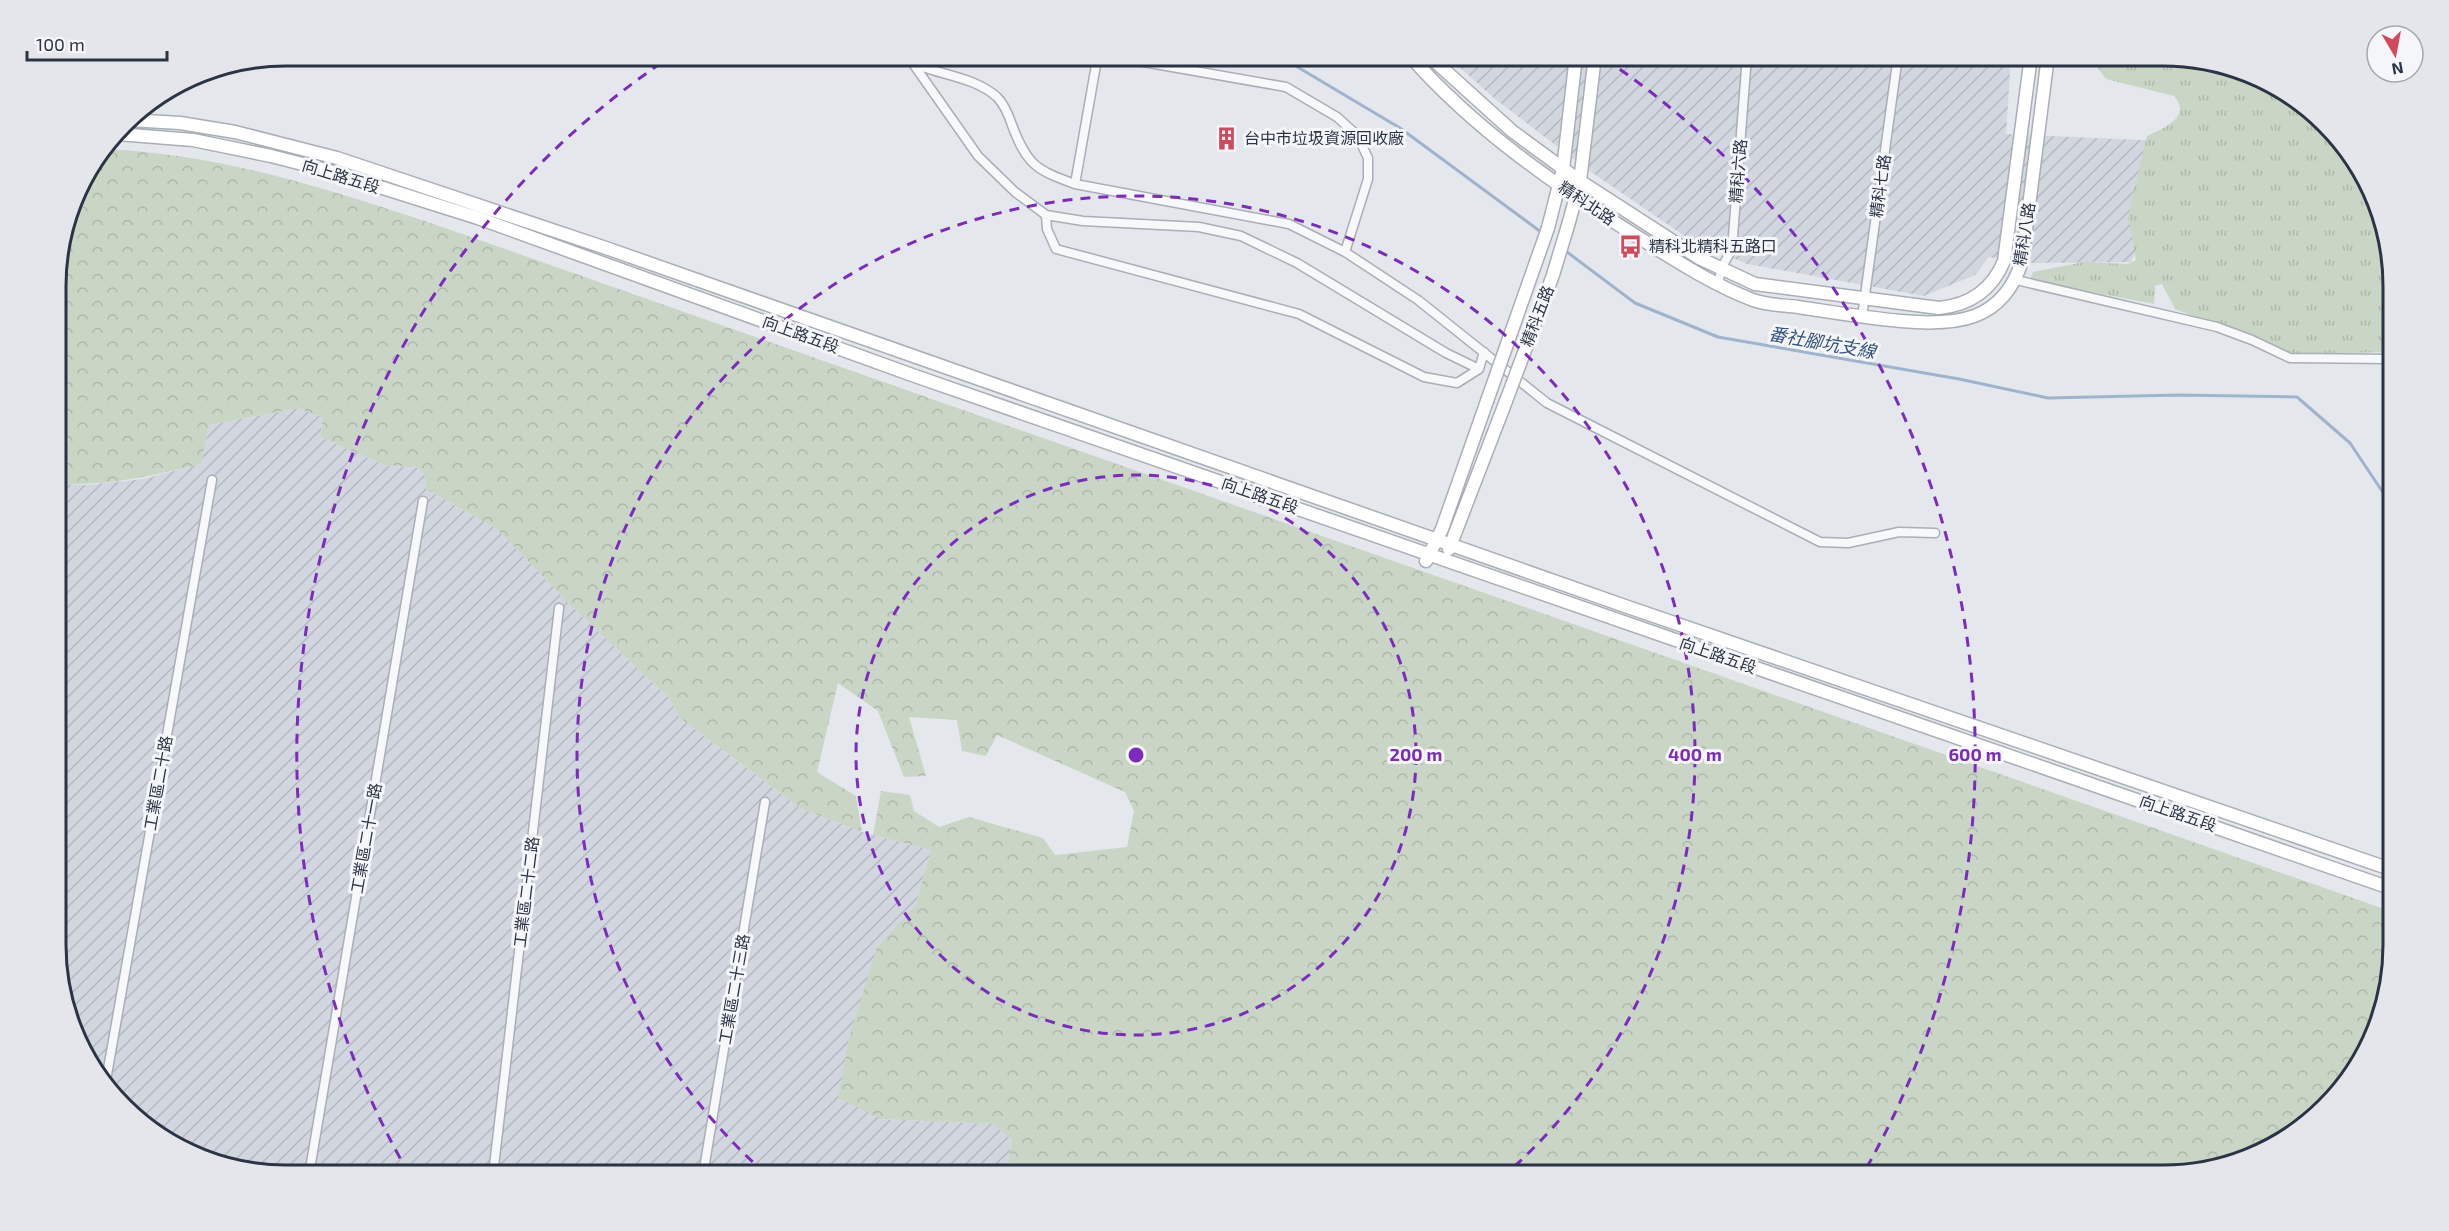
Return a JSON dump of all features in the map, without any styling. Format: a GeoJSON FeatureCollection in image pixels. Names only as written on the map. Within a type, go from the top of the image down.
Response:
{"type":"FeatureCollection","features":[{"type":"Feature","properties":{"kind":"main road","name":"精科北路"},"geometry":{"type":"LineString","coordinates":[[1420,66],[1455,102],[1497,138],[1577,197],[1693,272],[1755,301],[1862,317]]}},
{"type":"Feature","properties":{"kind":"main road","name":"精科北路"},"geometry":{"type":"LineString","coordinates":[[1440,66],[1488,112],[1563,169],[1699,258],[1755,284],[1865,299]]}},
{"type":"Feature","properties":{"kind":"main road","name":"精科五路"},"geometry":{"type":"LineString","coordinates":[[1427,557],[1438,539],[1548,228],[1563,169],[1575,66]]}},
{"type":"Feature","properties":{"kind":"main road","name":"精科五路"},"geometry":{"type":"LineString","coordinates":[[1443,563],[1553,275],[1577,197],[1594,66]]}},
{"type":"Feature","properties":{"kind":"main road","name":"精科八路"},"geometry":{"type":"LineString","coordinates":[[1865,299],[1929,307],[1948,307],[1975,297],[1996,278],[2007,252],[2030,66]]}},
{"type":"Feature","properties":{"kind":"main road","name":"精科八路"},"geometry":{"type":"LineString","coordinates":[[1862,317],[1931,324],[1962,321],[1990,308],[2005,295],[2016,280],[2022,261],[2048,66]]}},
{"type":"Feature","properties":{"kind":"main road","name":"向上路五段"},"geometry":{"type":"LineString","coordinates":[[141,121],[180,123],[235,132],[337,158],[606,248],[919,359],[2383,867]]}},
{"type":"Feature","properties":{"kind":"main road","name":"向上路五段"},"geometry":{"type":"LineString","coordinates":[[126,135],[193,140],[271,156],[326,170],[478,218],[1443,563],[2383,886]]}},
{"type":"Feature","properties":{"kind":"street"},"geometry":{"type":"LineString","coordinates":[[915,66],[978,156],[1015,192],[1046,215],[1083,221],[1199,227],[1241,236],[1297,263],[1446,353],[1479,369]]}},
{"type":"Feature","properties":{"kind":"street"},"geometry":{"type":"LineString","coordinates":[[920,66],[982,86],[999,99],[1026,157],[1043,173],[1076,184],[1289,224],[1345,252],[1418,300],[1547,403],[1820,542],[1848,543],[1899,532],[1935,533]]}},
{"type":"Feature","properties":{"kind":"street"},"geometry":{"type":"LineString","coordinates":[[1076,184],[1096,66]]}},
{"type":"Feature","properties":{"kind":"street"},"geometry":{"type":"LineString","coordinates":[[1166,66],[1286,87],[1337,117],[1357,135],[1368,158],[1368,179],[1345,252]]}},
{"type":"Feature","properties":{"kind":"street","name":"精科六路"},"geometry":{"type":"LineString","coordinates":[[1718,284],[1722,267],[1732,249],[1746,66]]}},
{"type":"Feature","properties":{"kind":"street","name":"精科七路"},"geometry":{"type":"LineString","coordinates":[[1862,317],[1897,66]]}},
{"type":"Feature","properties":{"kind":"street"},"geometry":{"type":"LineString","coordinates":[[1046,215],[1047,229],[1056,249],[1299,314],[1424,377],[1457,382],[1479,369],[1484,351]]}},
{"type":"Feature","properties":{"kind":"street"},"geometry":{"type":"LineString","coordinates":[[2016,280],[2217,327],[2290,358],[2383,359]]}},
{"type":"Feature","properties":{"kind":"street","name":"工業區二十路"},"geometry":{"type":"LineString","coordinates":[[107,1073],[212,480]]}},
{"type":"Feature","properties":{"kind":"street","name":"工業區二十一路"},"geometry":{"type":"LineString","coordinates":[[311,1165],[423,501]]}},
{"type":"Feature","properties":{"kind":"street","name":"工業區二十二路"},"geometry":{"type":"LineString","coordinates":[[494,1165],[559,608]]}},
{"type":"Feature","properties":{"kind":"street","name":"工業區二十三路"},"geometry":{"type":"LineString","coordinates":[[705,1165],[765,802]]}},
{"type":"Feature","properties":{"kind":"shaded area"},"geometry":{"type":"Polygon","coordinates":[[[1458,66],[2010,66],[2006,134],[2162,141],[2141,238],[2131,262],[2034,263],[1989,257],[1975,275],[1924,296],[1747,264],[1689,239],[1584,167],[1494,98],[1458,66]]]}},
{"type":"Feature","properties":{"kind":"shaded area"},"geometry":{"type":"Polygon","coordinates":[[[299,408],[323,417],[320,437],[384,465],[419,468],[425,476],[426,489],[497,529],[565,600],[668,697],[680,718],[800,808],[862,832],[931,850],[916,904],[877,947],[881,1119],[993,1124],[1012,1140],[1008,1162],[1011,1165],[271,1165],[229,1158],[202,1148],[176,1136],[130,1101],[95,1055],[83,1029],[73,1002],[66,960],[66,484],[86,485],[143,479],[201,464],[209,425],[299,408]]]}},
{"type":"Feature","properties":{"kind":"green space"},"geometry":{"type":"Polygon","coordinates":[[[2096,66],[2178,66],[2220,73],[2273,95],[2319,130],[2354,176],[2376,229],[2383,271],[2383,352],[2298,354],[2283,351],[2175,309],[2162,284],[2155,286],[2154,304],[2030,280],[2033,272],[2084,262],[2128,264],[2136,260],[2128,216],[2147,136],[2167,126],[2178,116],[2179,103],[2174,96],[2106,79],[2096,66]]]}},
{"type":"Feature","properties":{"kind":"green space"},"geometry":{"type":"Polygon","coordinates":[[[113,150],[190,158],[270,174],[428,222],[2383,908],[2383,960],[2376,1002],[2354,1055],[2338,1079],[2319,1101],[2297,1120],[2273,1136],[2234,1153],[2206,1161],[2178,1165],[1011,1165],[1008,1162],[1012,1140],[993,1124],[881,1119],[838,1098],[849,1038],[877,947],[916,904],[931,850],[873,835],[881,791],[910,795],[914,811],[939,827],[969,817],[1043,838],[1055,855],[1127,847],[1134,811],[1125,792],[997,735],[986,756],[962,751],[957,720],[909,717],[926,776],[904,777],[878,711],[838,683],[817,772],[856,796],[862,832],[800,808],[680,718],[668,697],[565,600],[497,529],[426,489],[425,476],[419,468],[384,465],[320,437],[323,418],[299,408],[209,425],[201,464],[130,479],[66,484],[66,271],[73,229],[95,176],[113,150]]]}},
{"type":"Feature","properties":{"kind":"waterway","name":"番社腳坑支線"},"geometry":{"type":"LineString","coordinates":[[1296,66],[1400,128],[1541,232]]}},
{"type":"Feature","properties":{"kind":"waterway","name":"番社腳坑支線"},"geometry":{"type":"LineString","coordinates":[[1563,249],[1635,303],[1718,337],[1959,379],[2048,398],[2178,395],[2297,397],[2350,443],[2383,492]]}},
{"type":"Feature","properties":{"kind":"place","name":"台中市垃圾資源回收廠"},"geometry":{"type":"Point","coordinates":[1226,138]}},
{"type":"Feature","properties":{"kind":"place","name":"精科北精科五路口"},"geometry":{"type":"Point","coordinates":[1631,246]}}]}
